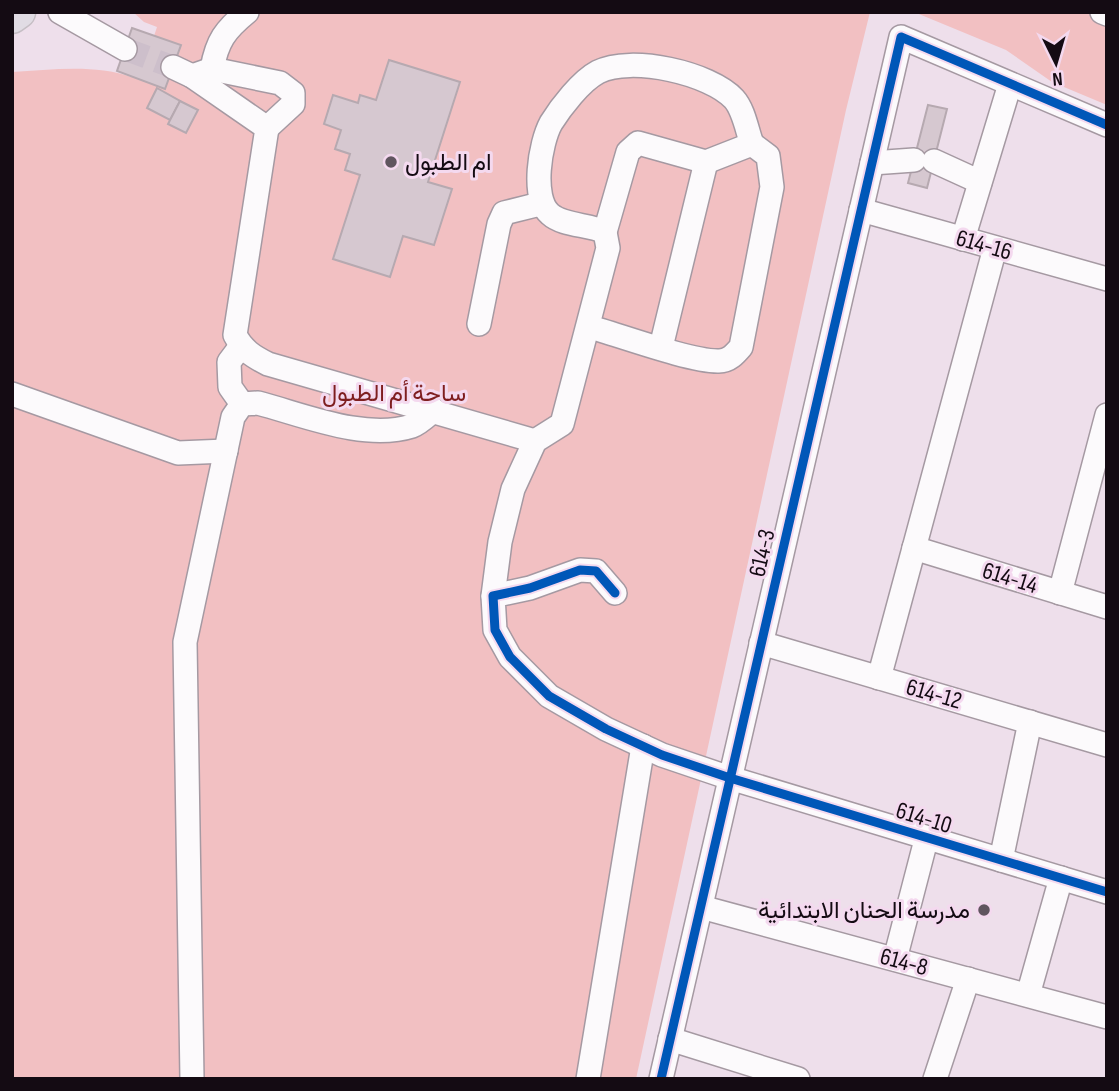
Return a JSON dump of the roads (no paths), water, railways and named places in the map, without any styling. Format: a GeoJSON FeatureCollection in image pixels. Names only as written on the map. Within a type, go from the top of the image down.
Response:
{"type":"FeatureCollection","features":[{"type":"Feature","properties":{"kind":"highway"},"geometry":{"type":"LineString","coordinates":[[12,17],[19,12]]}},
{"type":"Feature","properties":{"kind":"street"},"geometry":{"type":"LineString","coordinates":[[60,12],[125,49]]}},
{"type":"Feature","properties":{"kind":"street"},"geometry":{"type":"LineString","coordinates":[[192,70],[216,46],[226,29],[247,12]]}},
{"type":"Feature","properties":{"kind":"street","name":"614-3"},"geometry":{"type":"LineString","coordinates":[[661,1079],[901,37],[1010,84]]}},
{"type":"Feature","properties":{"kind":"street"},"geometry":{"type":"LineString","coordinates":[[590,327],[719,361],[732,357],[741,347],[772,187],[768,156],[752,144],[737,102],[721,87],[675,70],[629,66],[598,72],[577,90],[550,125],[538,174],[540,204],[551,216],[605,232]]}},
{"type":"Feature","properties":{"kind":"street"},"geometry":{"type":"LineString","coordinates":[[192,70],[280,83],[293,93],[293,104],[267,128],[235,335],[241,346],[251,356],[268,364],[535,441],[562,424],[590,327],[608,248],[605,232],[628,152],[638,143],[706,162],[752,144]]}},
{"type":"Feature","properties":{"kind":"street"},"geometry":{"type":"LineString","coordinates":[[192,70],[267,128]]}},
{"type":"Feature","properties":{"kind":"street"},"geometry":{"type":"LineString","coordinates":[[963,239],[1010,84],[1107,125]]}},
{"type":"Feature","properties":{"kind":"street"},"geometry":{"type":"LineString","coordinates":[[872,163],[924,160],[980,182]]}},
{"type":"Feature","properties":{"kind":"street"},"geometry":{"type":"LineString","coordinates":[[661,347],[706,162]]}},
{"type":"Feature","properties":{"kind":"street"},"geometry":{"type":"LineString","coordinates":[[479,324],[499,224],[504,213],[540,204]]}},
{"type":"Feature","properties":{"kind":"street","name":"614-16"},"geometry":{"type":"LineString","coordinates":[[861,210],[1107,279]]}},
{"type":"Feature","properties":{"kind":"street"},"geometry":{"type":"LineString","coordinates":[[879,678],[995,248]]}},
{"type":"Feature","properties":{"kind":"street"},"geometry":{"type":"LineString","coordinates":[[241,346],[229,362],[230,387],[242,404]]}},
{"type":"Feature","properties":{"kind":"street"},"geometry":{"type":"LineString","coordinates":[[12,394],[178,453],[226,452]]}},
{"type":"Feature","properties":{"kind":"street"},"geometry":{"type":"LineString","coordinates":[[192,1079],[185,642],[233,416],[242,404],[258,403],[358,428],[385,429],[414,425],[434,410]]}},
{"type":"Feature","properties":{"kind":"street"},"geometry":{"type":"LineString","coordinates":[[1060,593],[1107,415]]}},
{"type":"Feature","properties":{"kind":"street","name":"614-10"},"geometry":{"type":"LineString","coordinates":[[535,441],[506,508],[493,596],[495,630],[510,657],[549,696],[643,746],[730,778],[926,840],[1107,892]]}},
{"type":"Feature","properties":{"kind":"street","name":"614-14"},"geometry":{"type":"LineString","coordinates":[[914,548],[1107,607]]}},
{"type":"Feature","properties":{"kind":"street"},"geometry":{"type":"LineString","coordinates":[[493,596],[530,588],[580,570],[596,571],[615,593]]}},
{"type":"Feature","properties":{"kind":"street","name":"614-12"},"geometry":{"type":"LineString","coordinates":[[761,643],[1107,745]]}},
{"type":"Feature","properties":{"kind":"street"},"geometry":{"type":"LineString","coordinates":[[1001,860],[1031,722]]}},
{"type":"Feature","properties":{"kind":"street"},"geometry":{"type":"LineString","coordinates":[[588,1079],[643,746]]}},
{"type":"Feature","properties":{"kind":"street"},"geometry":{"type":"LineString","coordinates":[[895,959],[926,840]]}},
{"type":"Feature","properties":{"kind":"street"},"geometry":{"type":"LineString","coordinates":[[1028,995],[1061,878]]}},
{"type":"Feature","properties":{"kind":"street","name":"614-8"},"geometry":{"type":"LineString","coordinates":[[701,907],[1107,1017]]}},
{"type":"Feature","properties":{"kind":"street"},"geometry":{"type":"LineString","coordinates":[[935,1079],[968,979]]}},
{"type":"Feature","properties":{"kind":"street"},"geometry":{"type":"LineString","coordinates":[[670,1040],[798,1079]]}},
{"type":"Feature","properties":{"kind":"tunnel"},"geometry":{"type":"LineString","coordinates":[[125,49],[173,67]]}},
{"type":"Feature","properties":{"kind":"place","name":"ام الطبول"},"geometry":{"type":"Point","coordinates":[391,162]}},
{"type":"Feature","properties":{"kind":"place","name":"مدرسة الحنان الابتدائية"},"geometry":{"type":"Point","coordinates":[984,910]}},
{"type":"Feature","properties":{"kind":"park label","name":"ساحة أم الطبول"},"geometry":{"type":"Point","coordinates":[394,393]}}]}
